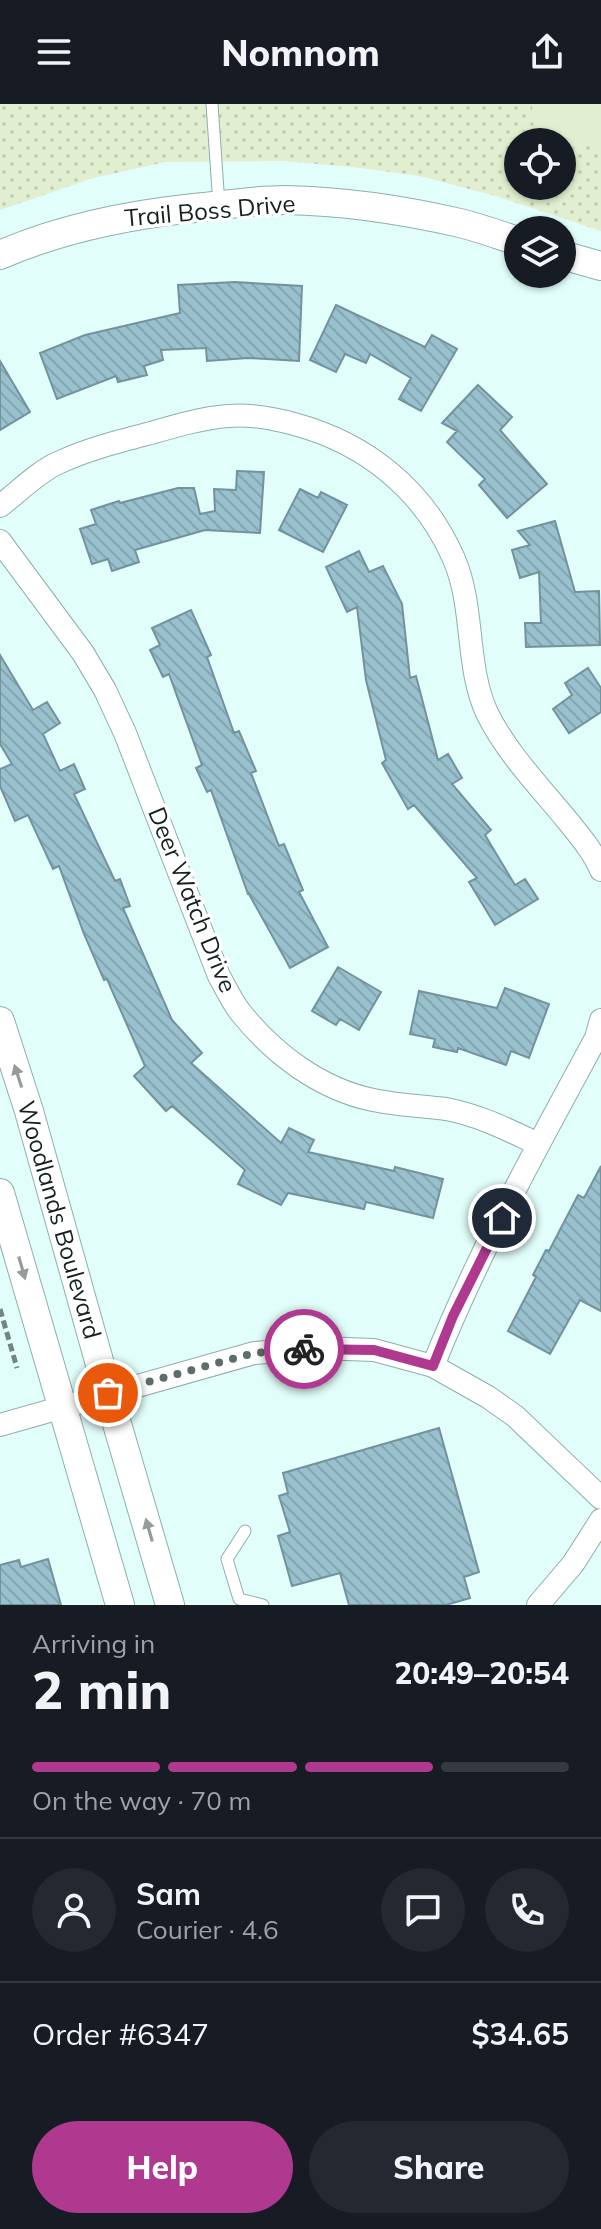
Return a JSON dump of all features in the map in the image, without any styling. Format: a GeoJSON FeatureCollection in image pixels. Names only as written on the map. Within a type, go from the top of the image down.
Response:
{"type":"FeatureCollection","features":[{"type":"Feature","properties":{"kind":"street","name":"Trail Boss Drive"},"geometry":{"type":"LineString","coordinates":[[0,255],[85,225],[149,213],[283,200],[405,212],[504,237]]}},
{"type":"Feature","properties":{"kind":"street"},"geometry":{"type":"LineString","coordinates":[[576,259],[601,266]]}},
{"type":"Feature","properties":{"kind":"street"},"geometry":{"type":"LineString","coordinates":[[0,506],[56,464],[112,443],[177,425],[228,416],[270,418],[311,428],[345,442],[379,462],[407,487],[433,520],[455,561],[466,605],[477,680],[487,712],[506,745],[582,838],[601,870]]}},
{"type":"Feature","properties":{"kind":"street","name":"Deer Watch Drive"},"geometry":{"type":"LineString","coordinates":[[0,541],[83,653],[105,690],[125,733],[219,976],[239,1011],[278,1052],[328,1084],[372,1100],[449,1110],[489,1120],[538,1144]]}},
{"type":"Feature","properties":{"kind":"street"},"geometry":{"type":"LineString","coordinates":[[433,1366],[453,1316],[538,1144],[596,1038],[601,1020]]}},
{"type":"Feature","properties":{"kind":"street","name":"Woodlands Boulevard"},"geometry":{"type":"LineString","coordinates":[[0,1021],[29,1111],[170,1605]]}},
{"type":"Feature","properties":{"kind":"street","name":"Woodlands Boulevard"},"geometry":{"type":"LineString","coordinates":[[0,1193],[120,1605]]}},
{"type":"Feature","properties":{"kind":"street"},"geometry":{"type":"LineString","coordinates":[[0,1425],[254,1353],[306,1349],[374,1350],[433,1366],[488,1397],[515,1416],[601,1498]]}},
{"type":"Feature","properties":{"kind":"street"},"geometry":{"type":"LineString","coordinates":[[538,1605],[573,1564],[601,1520]]}},
{"type":"Feature","properties":{"kind":"lane"},"geometry":{"type":"LineString","coordinates":[[212,104],[219,205]]}},
{"type":"Feature","properties":{"kind":"lane"},"geometry":{"type":"LineString","coordinates":[[245,1531],[227,1559],[239,1599],[263,1605]]}},
{"type":"Feature","properties":{"kind":"path"},"geometry":{"type":"LineString","coordinates":[[0,1309],[17,1368]]}},
{"type":"Feature","properties":{"kind":"green space"},"geometry":{"type":"Polygon","coordinates":[[[0,104],[601,104],[601,231],[576,223],[576,216],[556,216],[508,200],[576,200],[576,128],[504,128],[504,199],[420,176],[283,161],[165,162],[93,178],[0,210],[0,104]]]}},
{"type":"Feature","properties":{"kind":"green space"},"geometry":{"type":"Polygon","coordinates":[[[532,104],[601,104],[601,144],[576,146],[576,128],[534,128],[532,104]]]}},
{"type":"Feature","properties":{"kind":"building"},"geometry":{"type":"Polygon","coordinates":[[[235,282],[302,286],[299,361],[248,358],[207,361],[206,348],[161,350],[163,360],[144,366],[147,375],[118,382],[116,376],[57,399],[40,353],[85,335],[180,313],[178,285],[235,282]]]}},
{"type":"Feature","properties":{"kind":"building"},"geometry":{"type":"Polygon","coordinates":[[[336,305],[425,347],[432,335],[457,349],[421,411],[399,399],[411,378],[370,354],[366,363],[345,354],[336,372],[310,360],[336,305]]]}},
{"type":"Feature","properties":{"kind":"building"},"geometry":{"type":"Polygon","coordinates":[[[0,361],[30,412],[0,430],[0,361]]]}},
{"type":"Feature","properties":{"kind":"building"},"geometry":{"type":"Polygon","coordinates":[[[478,385],[512,417],[500,430],[547,484],[507,518],[479,485],[485,479],[447,442],[457,431],[442,423],[478,385]]]}},
{"type":"Feature","properties":{"kind":"building"},"geometry":{"type":"Polygon","coordinates":[[[237,471],[264,472],[260,533],[205,530],[135,550],[139,562],[112,571],[108,559],[92,564],[80,529],[96,524],[91,510],[178,488],[194,488],[200,514],[215,511],[214,489],[236,490],[237,471]]]}},
{"type":"Feature","properties":{"kind":"building"},"geometry":{"type":"Polygon","coordinates":[[[300,489],[318,498],[321,492],[347,505],[323,552],[279,530],[300,489]]]}},
{"type":"Feature","properties":{"kind":"building"},"geometry":{"type":"Polygon","coordinates":[[[555,521],[575,592],[599,591],[600,645],[526,647],[525,623],[541,623],[539,572],[520,578],[512,550],[530,545],[518,531],[555,521]]]}},
{"type":"Feature","properties":{"kind":"building"},"geometry":{"type":"Polygon","coordinates":[[[359,551],[369,572],[383,566],[402,604],[410,678],[416,676],[438,760],[448,754],[462,778],[452,784],[491,830],[485,835],[515,885],[525,879],[538,899],[495,925],[469,882],[477,878],[414,805],[408,809],[382,763],[386,760],[366,680],[357,607],[347,612],[326,567],[359,551]]]}},
{"type":"Feature","properties":{"kind":"building"},"geometry":{"type":"Polygon","coordinates":[[[191,610],[211,655],[207,657],[234,733],[239,731],[256,771],[251,773],[279,846],[284,844],[303,890],[299,892],[328,947],[290,968],[248,894],[211,790],[207,792],[196,768],[202,765],[169,674],[163,677],[150,650],[160,645],[152,628],[191,610]]]}},
{"type":"Feature","properties":{"kind":"building"},"geometry":{"type":"Polygon","coordinates":[[[0,655],[33,710],[47,702],[60,723],[43,734],[60,771],[74,764],[85,789],[74,794],[115,881],[120,879],[130,906],[123,908],[172,1020],[202,1053],[191,1063],[281,1143],[289,1128],[314,1140],[308,1152],[443,1179],[433,1218],[366,1202],[364,1209],[288,1193],[281,1205],[238,1184],[245,1170],[172,1106],[166,1111],[134,1076],[145,1066],[84,934],[59,866],[53,869],[28,815],[15,821],[0,786],[0,769],[12,764],[0,744],[0,655]]]}},
{"type":"Feature","properties":{"kind":"building"},"geometry":{"type":"Polygon","coordinates":[[[588,668],[601,688],[601,712],[569,733],[553,709],[572,695],[565,683],[588,668]]]}},
{"type":"Feature","properties":{"kind":"building"},"geometry":{"type":"Polygon","coordinates":[[[338,967],[381,992],[359,1030],[340,1019],[336,1025],[312,1011],[338,967]]]}},
{"type":"Feature","properties":{"kind":"building"},"geometry":{"type":"Polygon","coordinates":[[[505,988],[549,1004],[529,1058],[511,1051],[506,1065],[458,1048],[457,1052],[433,1047],[435,1039],[410,1034],[419,991],[497,1008],[505,988]]]}},
{"type":"Feature","properties":{"kind":"building"},"geometry":{"type":"Polygon","coordinates":[[[601,1166],[601,1311],[580,1300],[550,1354],[508,1331],[536,1277],[533,1275],[546,1250],[549,1251],[578,1195],[584,1198],[601,1166]]]}},
{"type":"Feature","properties":{"kind":"building"},"geometry":{"type":"Polygon","coordinates":[[[439,1428],[479,1572],[464,1577],[470,1598],[446,1605],[349,1605],[340,1573],[292,1586],[278,1536],[290,1532],[279,1496],[288,1493],[283,1473],[439,1428]]]}},
{"type":"Feature","properties":{"kind":"building"},"geometry":{"type":"Polygon","coordinates":[[[48,1559],[61,1605],[0,1605],[0,1565],[19,1560],[21,1567],[48,1559]]]}},
{"type":"Feature","properties":{"kind":"way so far"},"geometry":{"type":"LineString","coordinates":[[108,1393],[254,1353],[304,1349]]}},
{"type":"Feature","properties":{"kind":"route"},"geometry":{"type":"LineString","coordinates":[[304,1349],[374,1350],[433,1366],[453,1316],[502,1218]]}}]}
